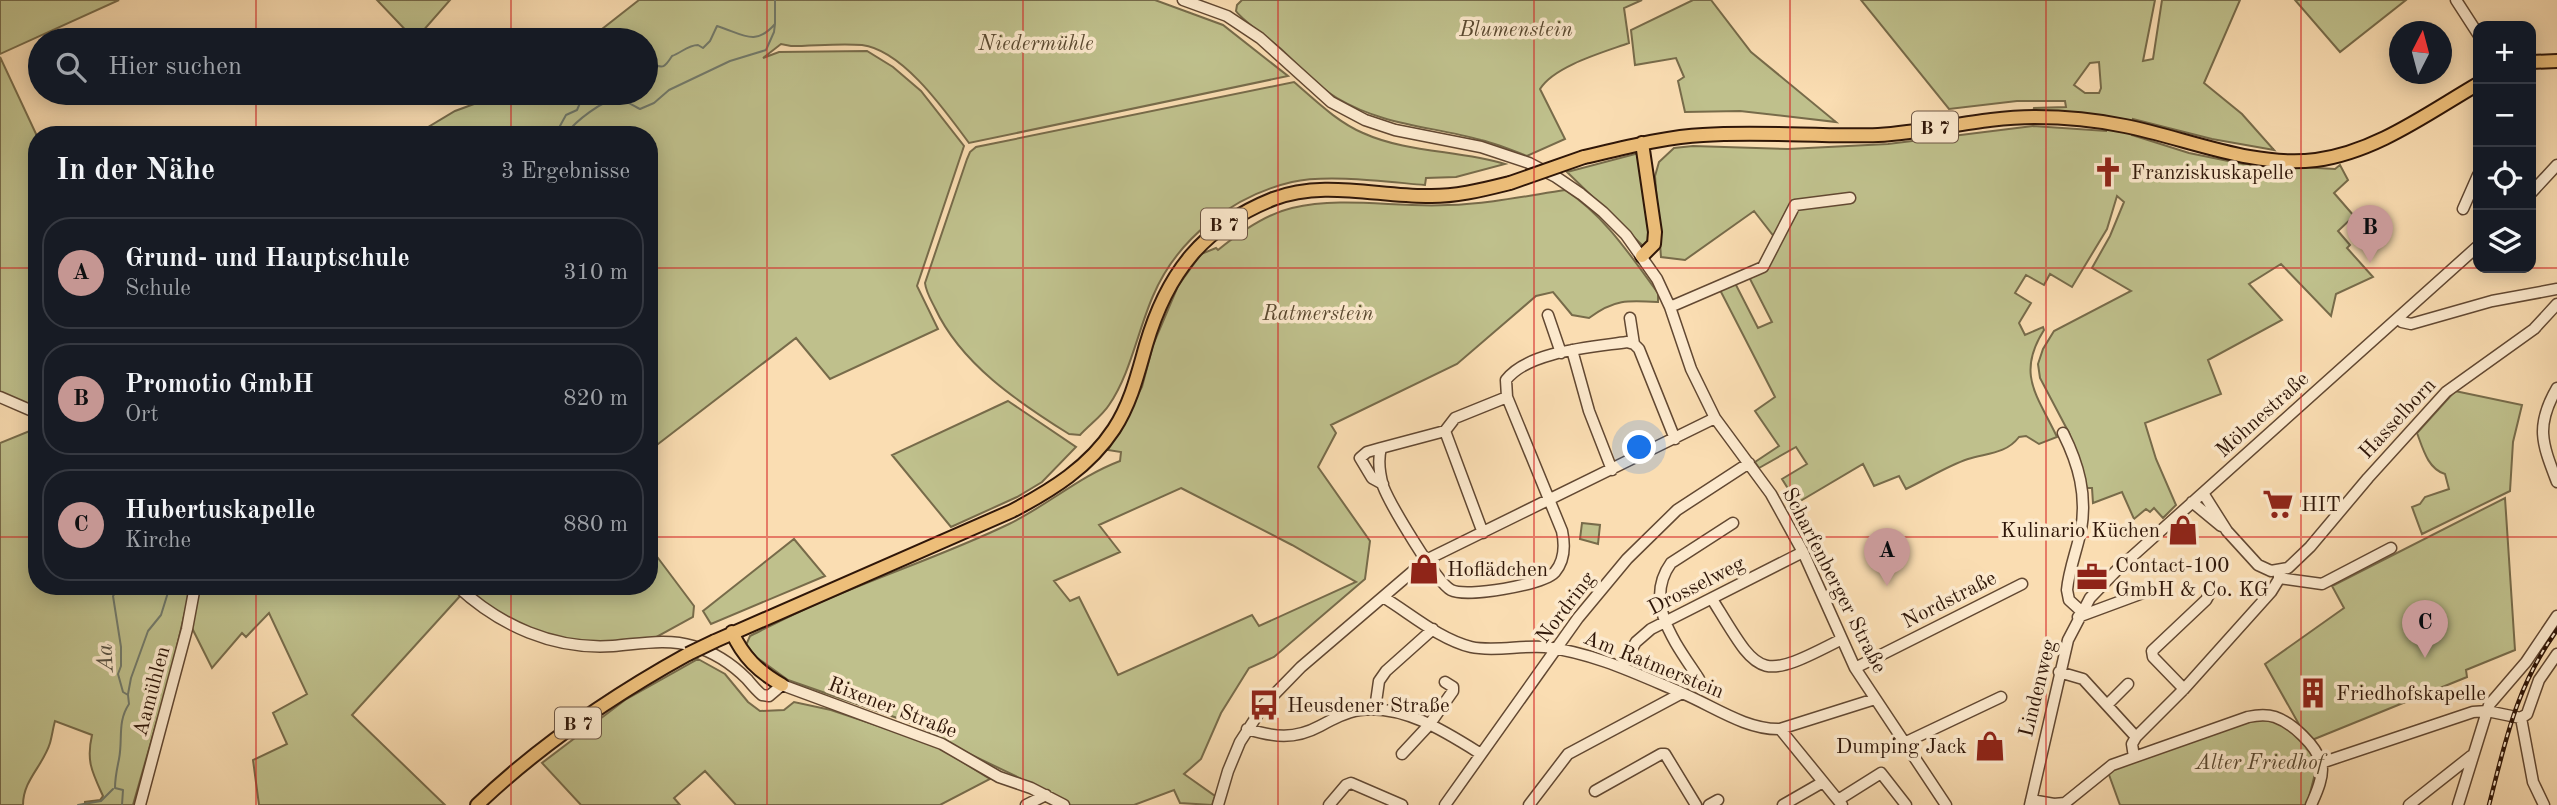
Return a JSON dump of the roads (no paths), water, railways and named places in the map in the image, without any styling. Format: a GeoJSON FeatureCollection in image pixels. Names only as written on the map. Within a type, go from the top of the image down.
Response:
{"type":"FeatureCollection","features":[{"type":"Feature","properties":{"kind":"main road"},"geometry":{"type":"LineString","coordinates":[[2536,62],[2557,61]]}},
{"type":"Feature","properties":{"kind":"main road","name":"B 7"},"geometry":{"type":"LineString","coordinates":[[478,805],[527,760],[594,711],[688,654],[732,632],[1012,511],[1060,484],[1089,460],[1127,406],[1158,310],[1172,281],[1193,252],[1222,225],[1254,208],[1296,192],[1340,190],[1427,196],[1476,191],[1510,183],[1584,157],[1642,143],[1705,135],[1882,134],[1991,119],[2035,117],[2094,120],[2124,125],[2258,157],[2317,159],[2384,138],[2473,87]]}},
{"type":"Feature","properties":{"kind":"main road"},"geometry":{"type":"LineString","coordinates":[[1642,143],[1655,232],[1654,244],[1642,256]]}},
{"type":"Feature","properties":{"kind":"main road"},"geometry":{"type":"LineString","coordinates":[[732,632],[738,647],[752,664],[782,685]]}},
{"type":"Feature","properties":{"kind":"street","name":"Scharfenberger Straße"},"geometry":{"type":"LineString","coordinates":[[1183,0],[1227,16],[1249,30],[1331,102],[1365,120],[1395,130],[1492,150],[1529,163],[1556,177],[1603,212],[1642,256],[1670,307],[1691,369],[1715,418],[1771,494],[1803,552],[1856,667],[1947,805]]}},
{"type":"Feature","properties":{"kind":"street"},"geometry":{"type":"LineString","coordinates":[[2456,0],[2473,26]]}},
{"type":"Feature","properties":{"kind":"street"},"geometry":{"type":"LineString","coordinates":[[2536,188],[2557,165]]}},
{"type":"Feature","properties":{"kind":"street"},"geometry":{"type":"LineString","coordinates":[[2463,209],[2473,186]]}},
{"type":"Feature","properties":{"kind":"street"},"geometry":{"type":"LineString","coordinates":[[1670,307],[1763,267],[1795,205],[1850,198]]}},
{"type":"Feature","properties":{"kind":"street","name":"Möhnestraße"},"geometry":{"type":"LineString","coordinates":[[2080,614],[2100,585],[2473,251]]}},
{"type":"Feature","properties":{"kind":"street"},"geometry":{"type":"LineString","coordinates":[[2399,318],[2402,322],[2411,324],[2492,301],[2557,289]]}},
{"type":"Feature","properties":{"kind":"street","name":"Hasselborn"},"geometry":{"type":"LineString","coordinates":[[2136,737],[2184,689],[2271,592],[2279,575],[2310,547],[2368,478],[2451,387],[2524,337],[2541,323],[2557,304]]}},
{"type":"Feature","properties":{"kind":"street"},"geometry":{"type":"LineString","coordinates":[[1548,315],[1566,351],[1612,470]]}},
{"type":"Feature","properties":{"kind":"street"},"geometry":{"type":"LineString","coordinates":[[1630,318],[1634,344]]}},
{"type":"Feature","properties":{"kind":"street"},"geometry":{"type":"LineString","coordinates":[[1381,449],[1383,484],[1399,518],[1446,587],[1458,593],[1541,581],[1557,570],[1564,553],[1562,531],[1507,397],[1506,380],[1511,373],[1566,351],[1627,342],[1634,344],[1639,349],[1675,439]]}},
{"type":"Feature","properties":{"kind":"street"},"geometry":{"type":"LineString","coordinates":[[2557,388],[2547,404],[2542,435],[2557,482]]}},
{"type":"Feature","properties":{"kind":"street"},"geometry":{"type":"LineString","coordinates":[[0,397],[28,410]]}},
{"type":"Feature","properties":{"kind":"street"},"geometry":{"type":"LineString","coordinates":[[1383,484],[1372,478],[1360,458],[1367,452],[1445,431],[1455,418],[1507,397]]}},
{"type":"Feature","properties":{"kind":"street"},"geometry":{"type":"LineString","coordinates":[[1218,805],[1231,762],[1247,729],[1264,705],[1283,684],[1426,559],[1548,502],[1715,418]]}},
{"type":"Feature","properties":{"kind":"street"},"geometry":{"type":"LineString","coordinates":[[1445,431],[1483,533]]}},
{"type":"Feature","properties":{"kind":"street"},"geometry":{"type":"LineString","coordinates":[[2063,433],[2078,466],[2082,488],[2081,524],[2067,590],[2069,600],[2080,614]]}},
{"type":"Feature","properties":{"kind":"street","name":"Nordring"},"geometry":{"type":"LineString","coordinates":[[1445,805],[1599,590],[1649,535],[1676,510],[1749,463]]}},
{"type":"Feature","properties":{"kind":"street"},"geometry":{"type":"LineString","coordinates":[[2203,493],[2227,531]]}},
{"type":"Feature","properties":{"kind":"street"},"geometry":{"type":"LineString","coordinates":[[2192,502],[2227,531],[2258,565],[2279,575],[2322,584],[2390,548]]}},
{"type":"Feature","properties":{"kind":"street"},"geometry":{"type":"LineString","coordinates":[[1699,679],[1664,622],[1660,592],[1665,572],[1677,559],[1733,523]]}},
{"type":"Feature","properties":{"kind":"street","name":"Drosselweg"},"geometry":{"type":"LineString","coordinates":[[1621,667],[1636,642],[1664,622],[1803,552]]}},
{"type":"Feature","properties":{"kind":"street","name":"Nordstraße"},"geometry":{"type":"LineString","coordinates":[[1856,667],[2022,584]]}},
{"type":"Feature","properties":{"kind":"street","name":"Lindenweg"},"geometry":{"type":"LineString","coordinates":[[2031,803],[2059,672],[2068,640],[2080,614],[2151,590]]}},
{"type":"Feature","properties":{"kind":"street"},"geometry":{"type":"LineString","coordinates":[[2184,689],[2153,657],[2152,651],[2206,600],[2211,591]]}},
{"type":"Feature","properties":{"kind":"street","name":"Aamühlen"},"geometry":{"type":"LineString","coordinates":[[140,805],[187,629],[193,595]]}},
{"type":"Feature","properties":{"kind":"street"},"geometry":{"type":"LineString","coordinates":[[469,595],[496,616],[549,641],[587,647],[665,642],[689,645],[711,652],[728,663],[762,695],[769,696],[782,685]]}},
{"type":"Feature","properties":{"kind":"street","name":"Am Ratmerstein"},"geometry":{"type":"LineString","coordinates":[[1382,597],[1433,629],[1473,648],[1527,646],[1583,654],[1682,693],[1754,727],[1768,730],[1780,729],[1875,699]]}},
{"type":"Feature","properties":{"kind":"street"},"geometry":{"type":"LineString","coordinates":[[1712,598],[1742,648],[1761,665],[1771,668],[1784,667],[1842,639]]}},
{"type":"Feature","properties":{"kind":"street"},"geometry":{"type":"LineString","coordinates":[[2458,805],[2491,702],[2526,662],[2557,616]]}},
{"type":"Feature","properties":{"kind":"street"},"geometry":{"type":"LineString","coordinates":[[1375,709],[1379,681],[1386,671],[1433,629]]}},
{"type":"Feature","properties":{"kind":"street"},"geometry":{"type":"LineString","coordinates":[[2321,762],[2463,715],[2487,711],[2521,718],[2527,714],[2539,680],[2557,654]]}},
{"type":"Feature","properties":{"kind":"street"},"geometry":{"type":"LineString","coordinates":[[2059,672],[2081,677],[2136,737],[2132,744],[2134,757]]}},
{"type":"Feature","properties":{"kind":"street"},"geometry":{"type":"LineString","coordinates":[[1402,754],[1429,725],[1453,691],[1453,687],[1445,682]]}},
{"type":"Feature","properties":{"kind":"street"},"geometry":{"type":"LineString","coordinates":[[2107,705],[2128,684]]}},
{"type":"Feature","properties":{"kind":"street","name":"Rixener Straße"},"geometry":{"type":"LineString","coordinates":[[782,685],[930,738],[999,777],[1064,805]]}},
{"type":"Feature","properties":{"kind":"street"},"geometry":{"type":"LineString","coordinates":[[1529,805],[1568,754],[1682,693]]}},
{"type":"Feature","properties":{"kind":"street"},"geometry":{"type":"LineString","coordinates":[[1905,743],[2001,697]]}},
{"type":"Feature","properties":{"kind":"street"},"geometry":{"type":"LineString","coordinates":[[1247,729],[1272,737],[1286,737],[1316,728],[1348,713],[1375,709],[1407,715],[1481,754]]}},
{"type":"Feature","properties":{"kind":"street"},"geometry":{"type":"LineString","coordinates":[[2031,803],[2068,802],[2105,769],[2248,717],[2264,715],[2281,720],[2295,730],[2321,762],[2322,774],[2311,805]]}},
{"type":"Feature","properties":{"kind":"street"},"geometry":{"type":"LineString","coordinates":[[2521,718],[2533,782],[2544,805]]}},
{"type":"Feature","properties":{"kind":"street"},"geometry":{"type":"LineString","coordinates":[[1780,729],[1840,803],[1881,773],[1906,805]]}},
{"type":"Feature","properties":{"kind":"street"},"geometry":{"type":"LineString","coordinates":[[1595,790],[1665,754],[1696,805]]}},
{"type":"Feature","properties":{"kind":"street"},"geometry":{"type":"LineString","coordinates":[[2409,805],[2472,755]]}},
{"type":"Feature","properties":{"kind":"street"},"geometry":{"type":"LineString","coordinates":[[1783,805],[1823,782]]}},
{"type":"Feature","properties":{"kind":"street"},"geometry":{"type":"LineString","coordinates":[[1329,805],[1346,785],[1351,783],[1402,805]]}},
{"type":"Feature","properties":{"kind":"street"},"geometry":{"type":"LineString","coordinates":[[1026,805],[1046,795]]}},
{"type":"Feature","properties":{"kind":"waterway","name":"Aa"},"geometry":{"type":"LineString","coordinates":[[658,66],[664,66],[672,56],[694,45],[703,48],[710,41],[717,26],[748,37],[761,35],[775,24],[775,0]]}},
{"type":"Feature","properties":{"kind":"waterway"},"geometry":{"type":"LineString","coordinates":[[658,100],[669,90],[730,61],[766,50],[775,24]]}},
{"type":"Feature","properties":{"kind":"waterway","name":"Aa"},"geometry":{"type":"LineString","coordinates":[[560,126],[566,115],[577,110],[579,105]]}},
{"type":"Feature","properties":{"kind":"waterway"},"geometry":{"type":"LineString","coordinates":[[573,126],[602,105]]}},
{"type":"Feature","properties":{"kind":"waterway"},"geometry":{"type":"LineString","coordinates":[[633,105],[640,109],[649,105]]}},
{"type":"Feature","properties":{"kind":"waterway","name":"Aa"},"geometry":{"type":"LineString","coordinates":[[114,595],[121,647],[118,674],[123,692],[128,695],[129,704],[122,724],[115,780],[115,788],[123,790],[122,805]]}},
{"type":"Feature","properties":{"kind":"waterway"},"geometry":{"type":"LineString","coordinates":[[128,694],[148,631],[161,615],[167,595]]}},
{"type":"Feature","properties":{"kind":"waterway"},"geometry":{"type":"LineString","coordinates":[[78,805],[101,801],[113,789]]}},
{"type":"Feature","properties":{"kind":"railway"},"geometry":{"type":"LineString","coordinates":[[2489,805],[2507,736],[2522,693],[2531,672],[2557,630]]}},
{"type":"Feature","properties":{"kind":"place","name":"Franziskuskapelle"},"geometry":{"type":"Point","coordinates":[2108,172]}},
{"type":"Feature","properties":{"kind":"place","name":"Promotio GmbH"},"geometry":{"type":"Point","coordinates":[2370,263]}},
{"type":"Feature","properties":{"kind":"place","name":"HIT"},"geometry":{"type":"Point","coordinates":[2278,504]}},
{"type":"Feature","properties":{"kind":"place","name":"Kulinario Küchen"},"geometry":{"type":"Point","coordinates":[2183,530]}},
{"type":"Feature","properties":{"kind":"place","name":"Hoflädchen"},"geometry":{"type":"Point","coordinates":[1424,569]}},
{"type":"Feature","properties":{"kind":"place","name":"Contact-100 GmbH & Co. KG"},"geometry":{"type":"Point","coordinates":[2092,577]}},
{"type":"Feature","properties":{"kind":"place","name":"Grund- und Hauptschule"},"geometry":{"type":"Point","coordinates":[1887,586]}},
{"type":"Feature","properties":{"kind":"place","name":"Hubertuskapelle"},"geometry":{"type":"Point","coordinates":[2425,658]}},
{"type":"Feature","properties":{"kind":"place","name":"Friedhofskapelle"},"geometry":{"type":"Point","coordinates":[2313,693]}},
{"type":"Feature","properties":{"kind":"place","name":"Heusdener Straße"},"geometry":{"type":"Point","coordinates":[1264,705]}},
{"type":"Feature","properties":{"kind":"place","name":"Dumping Jack"},"geometry":{"type":"Point","coordinates":[1990,746]}},
{"type":"Feature","properties":{"kind":"park label","name":"Blumenstein"},"geometry":{"type":"Point","coordinates":[1516,29]}},
{"type":"Feature","properties":{"kind":"park label","name":"Niedermühle"},"geometry":{"type":"Point","coordinates":[1036,43]}},
{"type":"Feature","properties":{"kind":"park label","name":"Ratmerstein"},"geometry":{"type":"Point","coordinates":[1318,313]}},
{"type":"Feature","properties":{"kind":"park label","name":"Alter Friedhof"},"geometry":{"type":"Point","coordinates":[2260,762]}}]}
